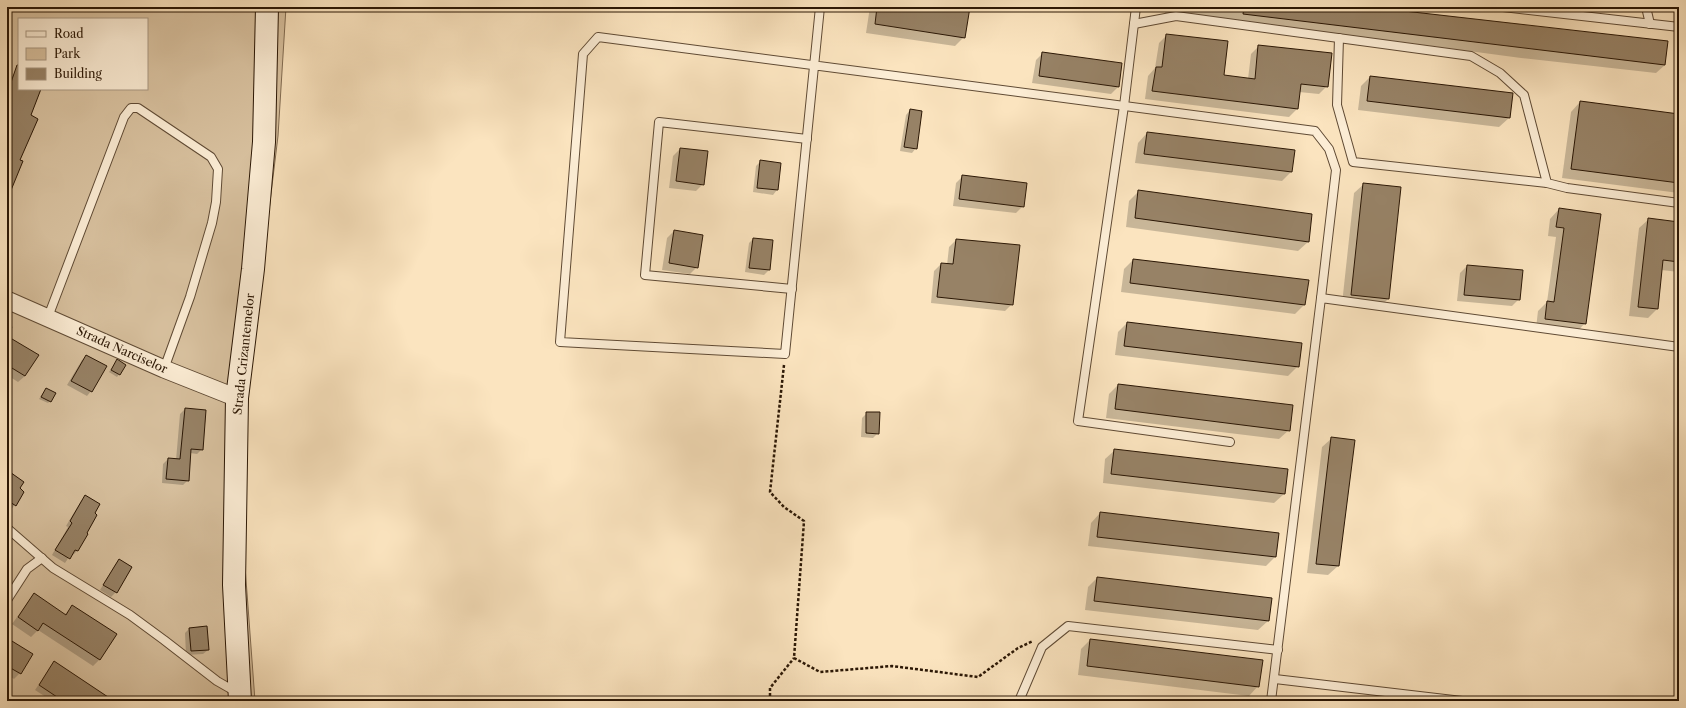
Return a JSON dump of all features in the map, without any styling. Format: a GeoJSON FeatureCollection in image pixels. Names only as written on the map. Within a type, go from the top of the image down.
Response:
{"type":"FeatureCollection","features":[{"type":"Feature","properties":{"kind":"street","name":"Strada Crizantemelor"},"geometry":{"type":"LineString","coordinates":[[240,698],[234,585],[237,398],[253,269],[264,142],[267,7]]}},
{"type":"Feature","properties":{"kind":"street","name":"Strada Narciselor"},"geometry":{"type":"LineString","coordinates":[[7,300],[164,369],[237,398]]}},
{"type":"Feature","properties":{"kind":"lane"},"geometry":{"type":"LineString","coordinates":[[820,7],[814,65],[792,289],[786,354],[560,342],[583,54],[598,37],[814,65],[1315,131],[1329,149],[1336,170],[1275,679],[1271,701]]}},
{"type":"Feature","properties":{"kind":"lane"},"geometry":{"type":"LineString","coordinates":[[1136,7],[1124,106],[1078,421],[1230,442]]}},
{"type":"Feature","properties":{"kind":"lane"},"geometry":{"type":"LineString","coordinates":[[1503,7],[1679,27]]}},
{"type":"Feature","properties":{"kind":"lane"},"geometry":{"type":"LineString","coordinates":[[1646,7],[1650,24]]}},
{"type":"Feature","properties":{"kind":"lane"},"geometry":{"type":"LineString","coordinates":[[1134,24],[1176,16],[1471,56],[1500,73],[1524,95],[1547,183]]}},
{"type":"Feature","properties":{"kind":"lane"},"geometry":{"type":"LineString","coordinates":[[1339,38],[1337,104],[1353,162],[1547,183],[1568,188],[1679,202]]}},
{"type":"Feature","properties":{"kind":"lane"},"geometry":{"type":"LineString","coordinates":[[48,317],[124,117],[131,108],[138,108],[211,157],[218,169],[216,202],[210,231],[190,297],[164,369]]}},
{"type":"Feature","properties":{"kind":"lane"},"geometry":{"type":"LineString","coordinates":[[792,289],[645,275],[659,122],[807,139]]}},
{"type":"Feature","properties":{"kind":"lane"},"geometry":{"type":"LineString","coordinates":[[1321,298],[1679,347]]}},
{"type":"Feature","properties":{"kind":"lane"},"geometry":{"type":"LineString","coordinates":[[7,528],[53,568],[130,615],[240,698]]}},
{"type":"Feature","properties":{"kind":"lane"},"geometry":{"type":"LineString","coordinates":[[7,600],[27,569],[42,558]]}},
{"type":"Feature","properties":{"kind":"lane"},"geometry":{"type":"LineString","coordinates":[[1019,701],[1042,647],[1068,626],[1278,650]]}},
{"type":"Feature","properties":{"kind":"lane"},"geometry":{"type":"LineString","coordinates":[[1275,679],[1462,701]]}},
{"type":"Feature","properties":{"kind":"path"},"geometry":{"type":"LineString","coordinates":[[770,701],[770,688],[794,658],[804,521],[784,507],[770,492],[786,354]]}},
{"type":"Feature","properties":{"kind":"path"},"geometry":{"type":"LineString","coordinates":[[794,658],[820,672],[892,666],[978,677],[1018,648],[1039,638]]}},
{"type":"Feature","properties":{"kind":"green space"},"geometry":{"type":"Polygon","coordinates":[[[7,7],[286,7],[278,136],[247,393],[245,566],[255,701],[7,701],[7,7]]]}},
{"type":"Feature","properties":{"kind":"building"},"geometry":{"type":"Polygon","coordinates":[[[877,7],[970,7],[965,38],[875,24],[877,7]]]}},
{"type":"Feature","properties":{"kind":"building"},"geometry":{"type":"Polygon","coordinates":[[[1244,7],[1369,7],[1668,41],[1665,65],[1243,14],[1244,7]]]}},
{"type":"Feature","properties":{"kind":"building"},"geometry":{"type":"Polygon","coordinates":[[[1166,34],[1228,41],[1224,75],[1255,79],[1258,45],[1332,53],[1328,87],[1301,84],[1298,109],[1152,91],[1156,67],[1162,67],[1166,34]]]}},
{"type":"Feature","properties":{"kind":"building"},"geometry":{"type":"Polygon","coordinates":[[[1042,52],[1122,63],[1119,87],[1039,76],[1042,52]]]}},
{"type":"Feature","properties":{"kind":"building"},"geometry":{"type":"Polygon","coordinates":[[[17,65],[18,90],[41,90],[31,115],[38,119],[20,160],[23,161],[7,200],[7,94],[17,65]]]}},
{"type":"Feature","properties":{"kind":"building"},"geometry":{"type":"Polygon","coordinates":[[[1370,76],[1513,93],[1510,118],[1367,101],[1370,76]]]}},
{"type":"Feature","properties":{"kind":"building"},"geometry":{"type":"Polygon","coordinates":[[[1580,101],[1679,114],[1679,183],[1571,169],[1580,101]]]}},
{"type":"Feature","properties":{"kind":"building"},"geometry":{"type":"Polygon","coordinates":[[[910,109],[922,111],[917,149],[904,147],[910,109]]]}},
{"type":"Feature","properties":{"kind":"building"},"geometry":{"type":"Polygon","coordinates":[[[1147,132],[1295,150],[1292,172],[1144,154],[1147,132]]]}},
{"type":"Feature","properties":{"kind":"building"},"geometry":{"type":"Polygon","coordinates":[[[680,148],[708,151],[704,185],[676,181],[680,148]]]}},
{"type":"Feature","properties":{"kind":"building"},"geometry":{"type":"Polygon","coordinates":[[[760,160],[781,163],[778,190],[757,188],[760,160]]]}},
{"type":"Feature","properties":{"kind":"building"},"geometry":{"type":"Polygon","coordinates":[[[962,175],[1027,183],[1024,207],[959,199],[962,175]]]}},
{"type":"Feature","properties":{"kind":"building"},"geometry":{"type":"Polygon","coordinates":[[[1363,183],[1401,187],[1389,299],[1351,295],[1363,183]]]}},
{"type":"Feature","properties":{"kind":"building"},"geometry":{"type":"Polygon","coordinates":[[[1138,190],[1312,214],[1309,242],[1135,218],[1138,190]]]}},
{"type":"Feature","properties":{"kind":"building"},"geometry":{"type":"Polygon","coordinates":[[[1559,208],[1601,214],[1586,324],[1545,319],[1547,301],[1554,302],[1564,228],[1556,227],[1559,208]]]}},
{"type":"Feature","properties":{"kind":"building"},"geometry":{"type":"Polygon","coordinates":[[[1648,218],[1679,222],[1679,262],[1663,260],[1658,309],[1638,307],[1648,218]]]}},
{"type":"Feature","properties":{"kind":"building"},"geometry":{"type":"Polygon","coordinates":[[[674,230],[703,235],[698,268],[669,263],[674,230]]]}},
{"type":"Feature","properties":{"kind":"building"},"geometry":{"type":"Polygon","coordinates":[[[753,238],[773,240],[770,270],[749,268],[753,238]]]}},
{"type":"Feature","properties":{"kind":"building"},"geometry":{"type":"Polygon","coordinates":[[[956,239],[1020,245],[1013,305],[937,297],[941,263],[953,264],[956,239]]]}},
{"type":"Feature","properties":{"kind":"building"},"geometry":{"type":"Polygon","coordinates":[[[1133,259],[1309,280],[1305,305],[1130,283],[1133,259]]]}},
{"type":"Feature","properties":{"kind":"building"},"geometry":{"type":"Polygon","coordinates":[[[1467,265],[1523,270],[1520,300],[1464,295],[1467,265]]]}},
{"type":"Feature","properties":{"kind":"building"},"geometry":{"type":"Polygon","coordinates":[[[1127,322],[1302,343],[1299,367],[1124,346],[1127,322]]]}},
{"type":"Feature","properties":{"kind":"building"},"geometry":{"type":"Polygon","coordinates":[[[7,336],[39,355],[25,376],[7,365],[7,336]]]}},
{"type":"Feature","properties":{"kind":"building"},"geometry":{"type":"Polygon","coordinates":[[[86,355],[107,366],[92,392],[71,381],[86,355]]]}},
{"type":"Feature","properties":{"kind":"building"},"geometry":{"type":"Polygon","coordinates":[[[117,359],[126,365],[120,375],[111,370],[117,359]]]}},
{"type":"Feature","properties":{"kind":"building"},"geometry":{"type":"Polygon","coordinates":[[[1118,384],[1293,405],[1290,431],[1115,409],[1118,384]]]}},
{"type":"Feature","properties":{"kind":"building"},"geometry":{"type":"Polygon","coordinates":[[[46,388],[56,393],[51,402],[41,397],[46,388]]]}},
{"type":"Feature","properties":{"kind":"building"},"geometry":{"type":"Polygon","coordinates":[[[185,408],[206,410],[203,450],[191,449],[189,481],[166,479],[168,458],[180,459],[185,408]]]}},
{"type":"Feature","properties":{"kind":"building"},"geometry":{"type":"Polygon","coordinates":[[[866,412],[880,412],[879,434],[866,433],[866,412]]]}},
{"type":"Feature","properties":{"kind":"building"},"geometry":{"type":"Polygon","coordinates":[[[1331,437],[1355,440],[1339,566],[1316,564],[1331,437]]]}},
{"type":"Feature","properties":{"kind":"building"},"geometry":{"type":"Polygon","coordinates":[[[1114,449],[1288,469],[1285,494],[1111,474],[1114,449]]]}},
{"type":"Feature","properties":{"kind":"building"},"geometry":{"type":"Polygon","coordinates":[[[7,470],[24,482],[20,488],[24,492],[16,506],[7,500],[7,470]]]}},
{"type":"Feature","properties":{"kind":"building"},"geometry":{"type":"Polygon","coordinates":[[[85,495],[100,504],[95,513],[97,515],[87,533],[88,534],[78,551],[75,550],[70,559],[55,550],[72,523],[70,521],[85,495]]]}},
{"type":"Feature","properties":{"kind":"building"},"geometry":{"type":"Polygon","coordinates":[[[1100,512],[1279,533],[1276,557],[1097,537],[1100,512]]]}},
{"type":"Feature","properties":{"kind":"building"},"geometry":{"type":"Polygon","coordinates":[[[119,559],[132,567],[117,593],[103,585],[119,559]]]}},
{"type":"Feature","properties":{"kind":"building"},"geometry":{"type":"Polygon","coordinates":[[[1097,577],[1272,598],[1269,621],[1094,601],[1097,577]]]}},
{"type":"Feature","properties":{"kind":"building"},"geometry":{"type":"Polygon","coordinates":[[[34,593],[66,615],[72,605],[117,634],[100,660],[43,623],[38,631],[18,617],[34,593]]]}},
{"type":"Feature","properties":{"kind":"building"},"geometry":{"type":"Polygon","coordinates":[[[207,626],[209,650],[191,651],[189,628],[207,626]]]}},
{"type":"Feature","properties":{"kind":"building"},"geometry":{"type":"Polygon","coordinates":[[[7,638],[33,654],[21,674],[7,666],[7,638]]]}},
{"type":"Feature","properties":{"kind":"building"},"geometry":{"type":"Polygon","coordinates":[[[1090,639],[1263,660],[1259,687],[1087,666],[1090,639]]]}},
{"type":"Feature","properties":{"kind":"building"},"geometry":{"type":"Polygon","coordinates":[[[54,661],[114,701],[63,701],[39,685],[54,661]]]}}]}
